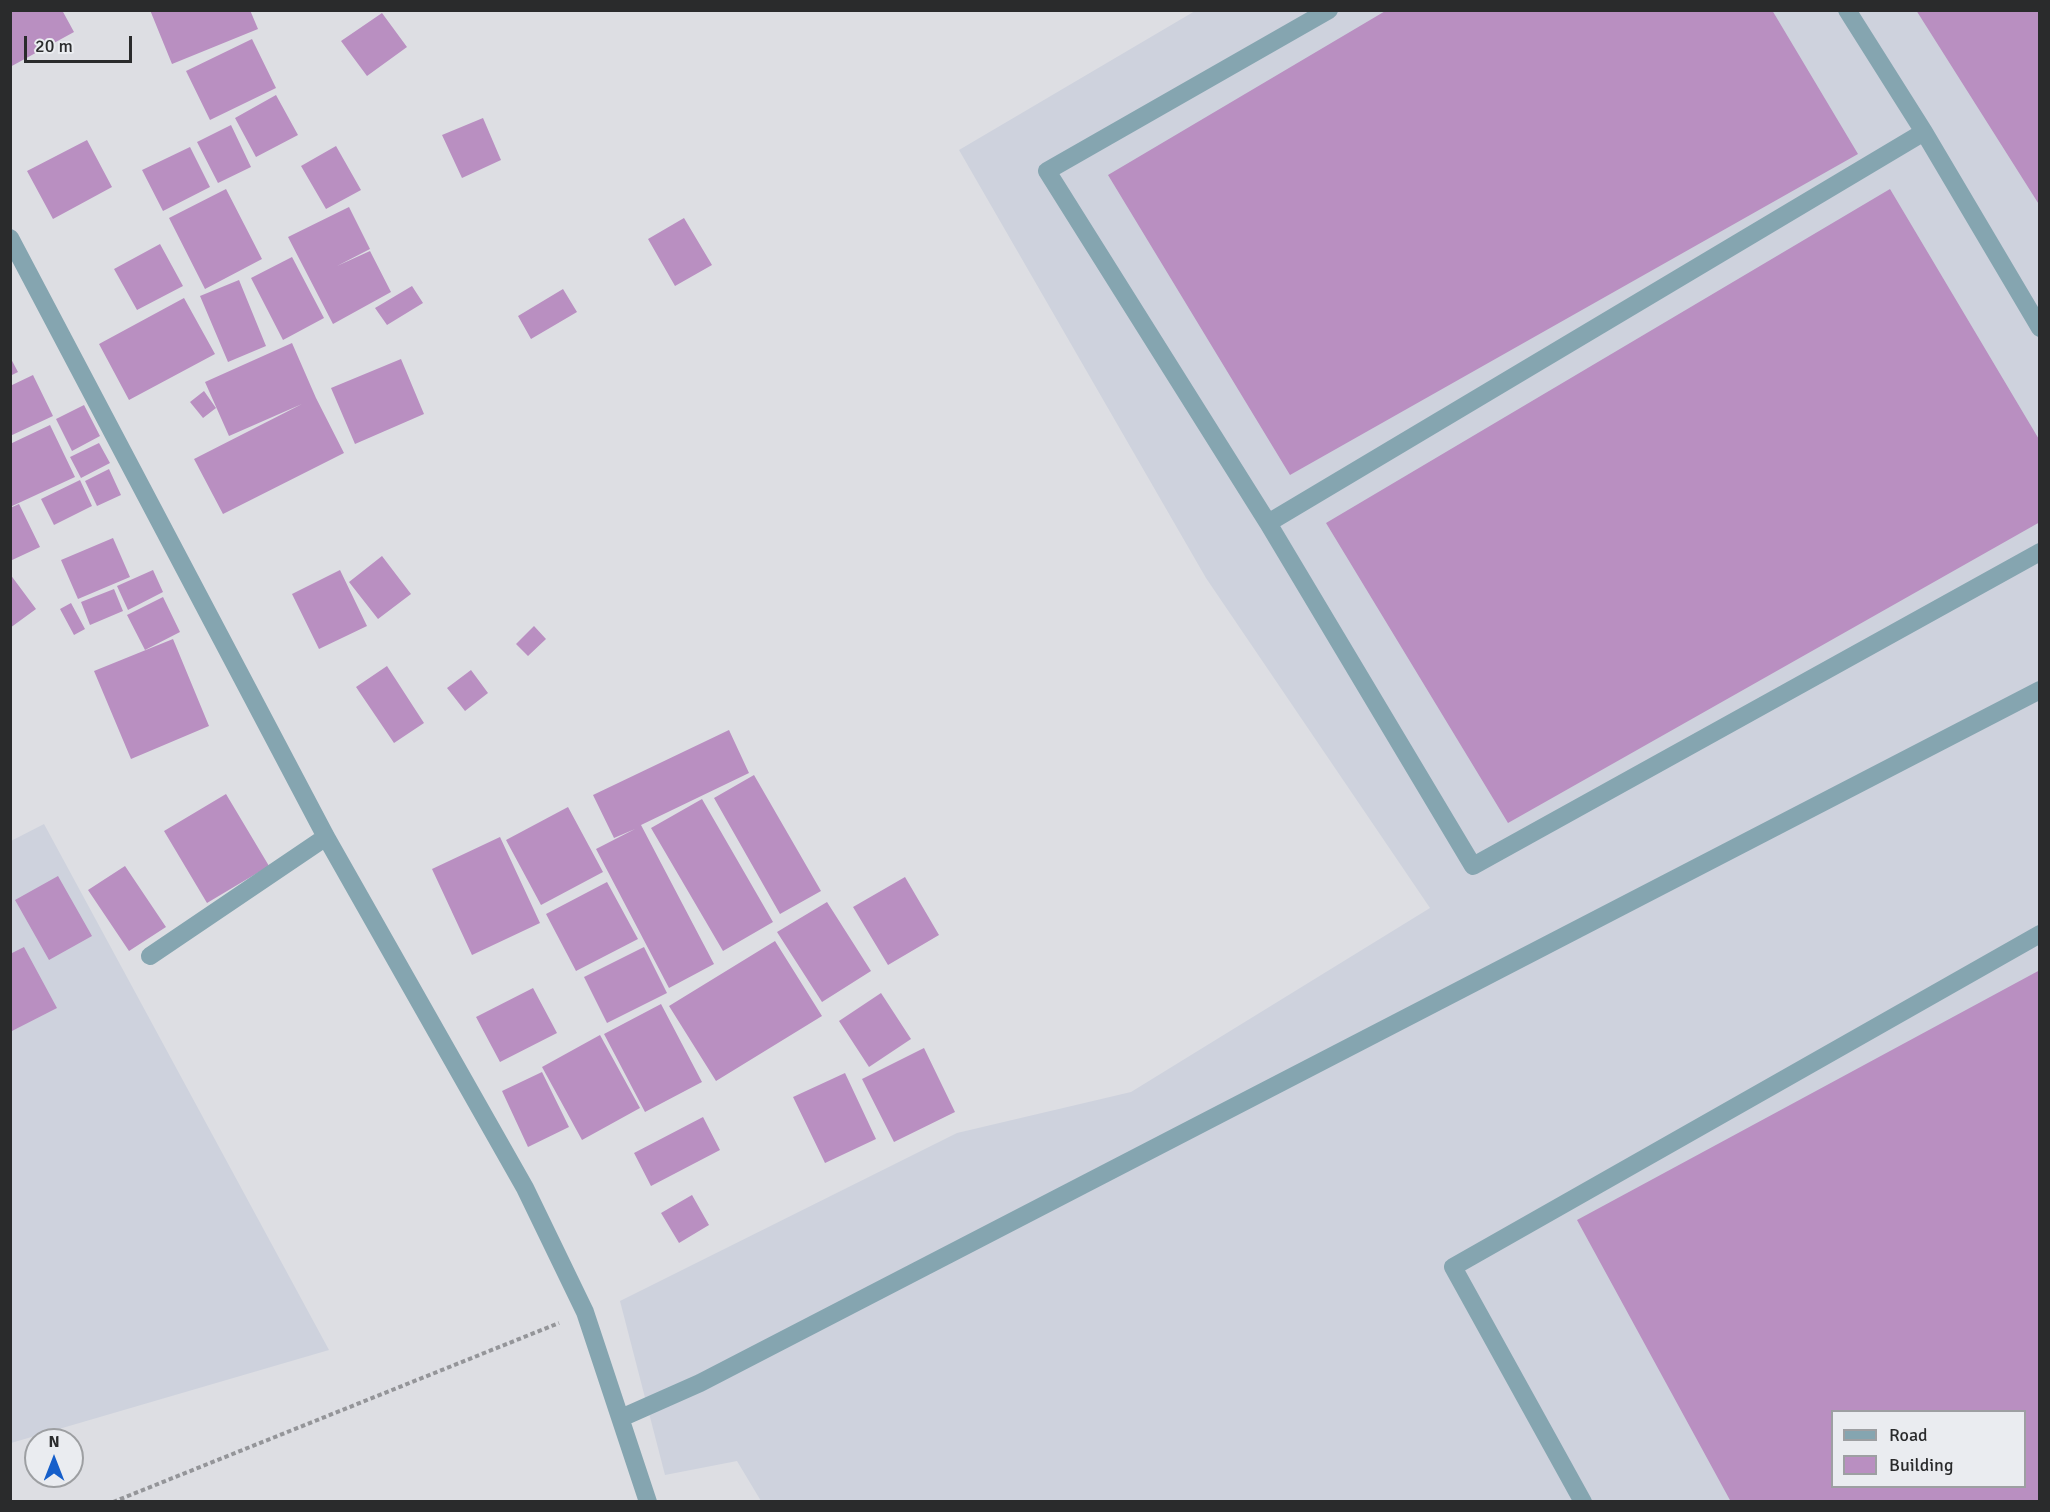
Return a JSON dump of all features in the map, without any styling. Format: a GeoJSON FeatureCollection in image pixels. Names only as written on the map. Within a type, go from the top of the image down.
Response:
{"type":"FeatureCollection","features":[{"type":"Feature","properties":{"kind":"street"},"geometry":{"type":"LineString","coordinates":[[1329,10],[1047,171],[1268,523],[1473,866],[2040,552]]}},
{"type":"Feature","properties":{"kind":"street"},"geometry":{"type":"LineString","coordinates":[[1848,10],[1924,132],[2040,327]]}},
{"type":"Feature","properties":{"kind":"street"},"geometry":{"type":"LineString","coordinates":[[1268,523],[1924,132]]}},
{"type":"Feature","properties":{"kind":"street"},"geometry":{"type":"LineString","coordinates":[[10,238],[326,837],[525,1188],[585,1312],[648,1502]]}},
{"type":"Feature","properties":{"kind":"street"},"geometry":{"type":"LineString","coordinates":[[621,1418],[700,1383],[2040,690]]}},
{"type":"Feature","properties":{"kind":"street"},"geometry":{"type":"LineString","coordinates":[[150,956],[326,837]]}},
{"type":"Feature","properties":{"kind":"street"},"geometry":{"type":"LineString","coordinates":[[1583,1502],[1453,1267],[2040,934]]}},
{"type":"Feature","properties":{"kind":"path"},"geometry":{"type":"LineString","coordinates":[[113,1502],[585,1312]]}},
{"type":"Feature","properties":{"kind":"shaded area"},"geometry":{"type":"Polygon","coordinates":[[[1195,11],[2039,11],[2039,1501],[761,1501],[737,1461],[665,1475],[620,1301],[957,1133],[1131,1092],[1430,908],[1206,578],[959,150],[1195,11]]]}},
{"type":"Feature","properties":{"kind":"shaded area"},"geometry":{"type":"Polygon","coordinates":[[[44,824],[329,1350],[62,1428],[24,1428],[24,1439],[11,1443],[11,841],[44,824]]]}},
{"type":"Feature","properties":{"kind":"building"},"geometry":{"type":"Polygon","coordinates":[[[10,10],[62,10],[74,32],[10,67],[10,10]]]}},
{"type":"Feature","properties":{"kind":"building"},"geometry":{"type":"Polygon","coordinates":[[[150,10],[250,10],[258,29],[172,64],[150,10]]]}},
{"type":"Feature","properties":{"kind":"building"},"geometry":{"type":"Polygon","coordinates":[[[1387,10],[1772,10],[1858,154],[1290,475],[1108,175],[1387,10]]]}},
{"type":"Feature","properties":{"kind":"building"},"geometry":{"type":"Polygon","coordinates":[[[1916,10],[2040,10],[2040,206],[1916,10]]]}},
{"type":"Feature","properties":{"kind":"building"},"geometry":{"type":"Polygon","coordinates":[[[382,13],[407,47],[367,76],[341,41],[382,13]]]}},
{"type":"Feature","properties":{"kind":"building"},"geometry":{"type":"Polygon","coordinates":[[[252,39],[276,88],[210,120],[186,71],[252,39]]]}},
{"type":"Feature","properties":{"kind":"building"},"geometry":{"type":"Polygon","coordinates":[[[276,95],[298,135],[256,157],[235,118],[276,95]]]}},
{"type":"Feature","properties":{"kind":"building"},"geometry":{"type":"Polygon","coordinates":[[[483,118],[501,160],[462,178],[442,135],[483,118]]]}},
{"type":"Feature","properties":{"kind":"building"},"geometry":{"type":"Polygon","coordinates":[[[231,125],[251,167],[218,183],[197,142],[231,125]]]}},
{"type":"Feature","properties":{"kind":"building"},"geometry":{"type":"Polygon","coordinates":[[[87,140],[112,187],[53,219],[27,171],[87,140]]]}},
{"type":"Feature","properties":{"kind":"building"},"geometry":{"type":"Polygon","coordinates":[[[336,146],[361,190],[326,209],[301,166],[336,146]]]}},
{"type":"Feature","properties":{"kind":"building"},"geometry":{"type":"Polygon","coordinates":[[[190,147],[210,187],[163,211],[142,170],[190,147]]]}},
{"type":"Feature","properties":{"kind":"building"},"geometry":{"type":"Polygon","coordinates":[[[226,189],[262,259],[205,289],[169,218],[226,189]]]}},
{"type":"Feature","properties":{"kind":"building"},"geometry":{"type":"Polygon","coordinates":[[[1890,189],[2040,441],[2040,522],[1508,823],[1326,523],[1890,189]]]}},
{"type":"Feature","properties":{"kind":"building"},"geometry":{"type":"Polygon","coordinates":[[[349,207],[370,249],[337,266],[370,251],[391,292],[333,324],[288,237],[349,207]]]}},
{"type":"Feature","properties":{"kind":"building"},"geometry":{"type":"Polygon","coordinates":[[[684,218],[712,265],[675,286],[648,239],[684,218]]]}},
{"type":"Feature","properties":{"kind":"building"},"geometry":{"type":"Polygon","coordinates":[[[160,244],[183,286],[137,310],[114,269],[160,244]]]}},
{"type":"Feature","properties":{"kind":"building"},"geometry":{"type":"Polygon","coordinates":[[[292,257],[324,318],[283,340],[251,278],[292,257]]]}},
{"type":"Feature","properties":{"kind":"building"},"geometry":{"type":"Polygon","coordinates":[[[239,280],[266,346],[228,362],[200,296],[239,280]]]}},
{"type":"Feature","properties":{"kind":"building"},"geometry":{"type":"Polygon","coordinates":[[[412,286],[423,303],[387,325],[375,308],[412,286]]]}},
{"type":"Feature","properties":{"kind":"building"},"geometry":{"type":"Polygon","coordinates":[[[563,289],[577,312],[531,339],[518,316],[563,289]]]}},
{"type":"Feature","properties":{"kind":"building"},"geometry":{"type":"Polygon","coordinates":[[[184,298],[215,354],[129,400],[99,344],[184,298]]]}},
{"type":"Feature","properties":{"kind":"building"},"geometry":{"type":"Polygon","coordinates":[[[292,343],[316,398],[344,453],[223,514],[194,459],[302,404],[229,436],[205,382],[292,343]]]}},
{"type":"Feature","properties":{"kind":"building"},"geometry":{"type":"Polygon","coordinates":[[[10,357],[18,372],[10,376],[10,357]]]}},
{"type":"Feature","properties":{"kind":"building"},"geometry":{"type":"Polygon","coordinates":[[[401,359],[424,414],[355,444],[331,388],[401,359]]]}},
{"type":"Feature","properties":{"kind":"building"},"geometry":{"type":"Polygon","coordinates":[[[33,375],[53,416],[10,436],[10,386],[33,375]]]}},
{"type":"Feature","properties":{"kind":"building"},"geometry":{"type":"Polygon","coordinates":[[[204,391],[216,408],[203,418],[190,402],[204,391]]]}},
{"type":"Feature","properties":{"kind":"building"},"geometry":{"type":"Polygon","coordinates":[[[84,405],[100,436],[72,451],[56,419],[84,405]]]}},
{"type":"Feature","properties":{"kind":"building"},"geometry":{"type":"Polygon","coordinates":[[[50,425],[75,477],[10,507],[10,444],[50,425]]]}},
{"type":"Feature","properties":{"kind":"building"},"geometry":{"type":"Polygon","coordinates":[[[99,443],[110,463],[81,478],[70,457],[99,443]]]}},
{"type":"Feature","properties":{"kind":"building"},"geometry":{"type":"Polygon","coordinates":[[[109,469],[121,495],[97,506],[85,481],[109,469]]]}},
{"type":"Feature","properties":{"kind":"building"},"geometry":{"type":"Polygon","coordinates":[[[80,480],[92,506],[54,525],[41,499],[80,480]]]}},
{"type":"Feature","properties":{"kind":"building"},"geometry":{"type":"Polygon","coordinates":[[[19,504],[40,547],[10,561],[10,508],[19,504]]]}},
{"type":"Feature","properties":{"kind":"building"},"geometry":{"type":"Polygon","coordinates":[[[113,538],[130,577],[78,599],[61,560],[113,538]]]}},
{"type":"Feature","properties":{"kind":"building"},"geometry":{"type":"Polygon","coordinates":[[[382,556],[411,594],[378,619],[349,582],[382,556]]]}},
{"type":"Feature","properties":{"kind":"building"},"geometry":{"type":"Polygon","coordinates":[[[153,570],[163,592],[128,610],[117,586],[153,570]]]}},
{"type":"Feature","properties":{"kind":"building"},"geometry":{"type":"Polygon","coordinates":[[[340,570],[367,626],[319,649],[292,594],[340,570]]]}},
{"type":"Feature","properties":{"kind":"building"},"geometry":{"type":"Polygon","coordinates":[[[10,574],[36,609],[10,628],[10,574]]]}},
{"type":"Feature","properties":{"kind":"building"},"geometry":{"type":"Polygon","coordinates":[[[114,589],[123,611],[90,625],[81,602],[114,589]]]}},
{"type":"Feature","properties":{"kind":"building"},"geometry":{"type":"Polygon","coordinates":[[[163,597],[180,632],[145,650],[127,615],[163,597]]]}},
{"type":"Feature","properties":{"kind":"building"},"geometry":{"type":"Polygon","coordinates":[[[71,603],[85,629],[74,635],[60,609],[71,603]]]}},
{"type":"Feature","properties":{"kind":"building"},"geometry":{"type":"Polygon","coordinates":[[[534,626],[546,639],[528,656],[516,644],[534,626]]]}},
{"type":"Feature","properties":{"kind":"building"},"geometry":{"type":"Polygon","coordinates":[[[173,639],[209,726],[131,759],[94,671],[173,639]]]}},
{"type":"Feature","properties":{"kind":"building"},"geometry":{"type":"Polygon","coordinates":[[[387,666],[424,723],[394,743],[356,687],[387,666]]]}},
{"type":"Feature","properties":{"kind":"building"},"geometry":{"type":"Polygon","coordinates":[[[471,670],[488,693],[465,711],[447,688],[471,670]]]}},
{"type":"Feature","properties":{"kind":"building"},"geometry":{"type":"Polygon","coordinates":[[[729,730],[749,773],[641,825],[714,964],[669,988],[596,849],[635,829],[614,838],[593,795],[729,730]]]}},
{"type":"Feature","properties":{"kind":"building"},"geometry":{"type":"Polygon","coordinates":[[[754,775],[821,891],[780,914],[714,798],[754,775]]]}},
{"type":"Feature","properties":{"kind":"building"},"geometry":{"type":"Polygon","coordinates":[[[226,794],[269,866],[207,903],[164,831],[226,794]]]}},
{"type":"Feature","properties":{"kind":"building"},"geometry":{"type":"Polygon","coordinates":[[[702,799],[773,922],[723,951],[651,828],[702,799]]]}},
{"type":"Feature","properties":{"kind":"building"},"geometry":{"type":"Polygon","coordinates":[[[568,807],[603,872],[541,905],[506,840],[568,807]]]}},
{"type":"Feature","properties":{"kind":"building"},"geometry":{"type":"Polygon","coordinates":[[[500,837],[540,923],[472,955],[432,869],[500,837]]]}},
{"type":"Feature","properties":{"kind":"building"},"geometry":{"type":"Polygon","coordinates":[[[125,866],[166,927],[129,951],[88,890],[125,866]]]}},
{"type":"Feature","properties":{"kind":"building"},"geometry":{"type":"Polygon","coordinates":[[[58,876],[92,936],[49,960],[15,900],[58,876]]]}},
{"type":"Feature","properties":{"kind":"building"},"geometry":{"type":"Polygon","coordinates":[[[905,877],[939,935],[888,965],[853,907],[905,877]]]}},
{"type":"Feature","properties":{"kind":"building"},"geometry":{"type":"Polygon","coordinates":[[[607,882],[638,939],[576,971],[546,914],[607,882]]]}},
{"type":"Feature","properties":{"kind":"building"},"geometry":{"type":"Polygon","coordinates":[[[827,902],[871,971],[822,1002],[777,932],[827,902]]]}},
{"type":"Feature","properties":{"kind":"building"},"geometry":{"type":"Polygon","coordinates":[[[775,941],[822,1016],[716,1081],[669,1006],[775,941]]]}},
{"type":"Feature","properties":{"kind":"building"},"geometry":{"type":"Polygon","coordinates":[[[24,947],[57,1008],[10,1032],[10,954],[24,947]]]}},
{"type":"Feature","properties":{"kind":"building"},"geometry":{"type":"Polygon","coordinates":[[[644,947],[667,993],[607,1023],[584,977],[644,947]]]}},
{"type":"Feature","properties":{"kind":"building"},"geometry":{"type":"Polygon","coordinates":[[[2040,970],[2040,1502],[1731,1502],[1577,1220],[2040,970]]]}},
{"type":"Feature","properties":{"kind":"building"},"geometry":{"type":"Polygon","coordinates":[[[533,988],[557,1033],[500,1062],[476,1017],[533,988]]]}},
{"type":"Feature","properties":{"kind":"building"},"geometry":{"type":"Polygon","coordinates":[[[881,993],[911,1039],[869,1067],[839,1021],[881,993]]]}},
{"type":"Feature","properties":{"kind":"building"},"geometry":{"type":"Polygon","coordinates":[[[661,1004],[702,1082],[645,1112],[604,1034],[661,1004]]]}},
{"type":"Feature","properties":{"kind":"building"},"geometry":{"type":"Polygon","coordinates":[[[600,1035],[640,1108],[582,1140],[542,1067],[600,1035]]]}},
{"type":"Feature","properties":{"kind":"building"},"geometry":{"type":"Polygon","coordinates":[[[924,1048],[955,1112],[894,1142],[862,1079],[924,1048]]]}},
{"type":"Feature","properties":{"kind":"building"},"geometry":{"type":"Polygon","coordinates":[[[542,1072],[569,1127],[528,1147],[502,1091],[542,1072]]]}},
{"type":"Feature","properties":{"kind":"building"},"geometry":{"type":"Polygon","coordinates":[[[845,1073],[876,1139],[825,1163],[793,1097],[845,1073]]]}},
{"type":"Feature","properties":{"kind":"building"},"geometry":{"type":"Polygon","coordinates":[[[703,1117],[720,1150],[651,1186],[634,1153],[703,1117]]]}},
{"type":"Feature","properties":{"kind":"building"},"geometry":{"type":"Polygon","coordinates":[[[692,1195],[709,1225],[679,1243],[661,1213],[692,1195]]]}}]}
